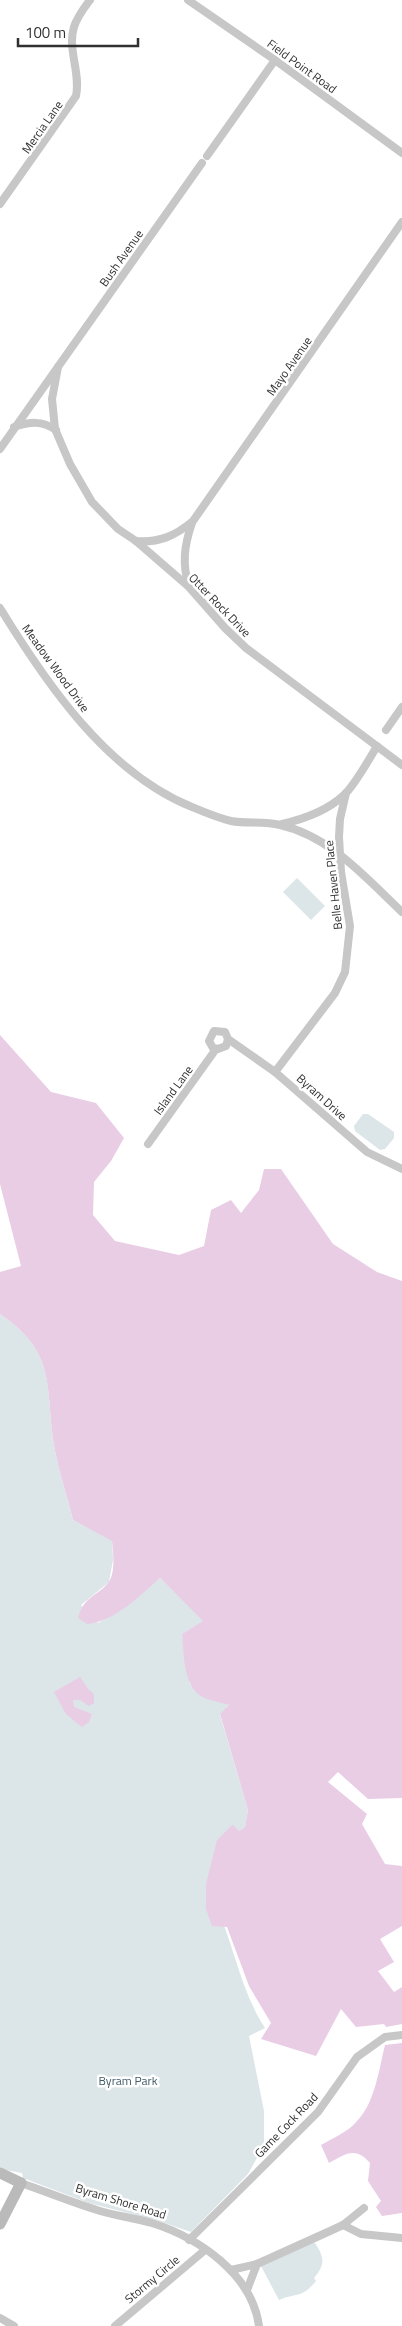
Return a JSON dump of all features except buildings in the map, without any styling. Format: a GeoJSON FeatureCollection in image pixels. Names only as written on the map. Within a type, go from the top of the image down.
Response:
{"type":"FeatureCollection","features":[{"type":"Feature","properties":{"kind":"main road","name":"Byram Shore Road"},"geometry":{"type":"LineString","coordinates":[[0,2173],[21,2183]]}},
{"type":"Feature","properties":{"kind":"main road","name":"Byram Shore Road"},"geometry":{"type":"LineString","coordinates":[[0,2182],[21,2183]]}},
{"type":"Feature","properties":{"kind":"main road"},"geometry":{"type":"LineString","coordinates":[[0,2224],[21,2183]]}},
{"type":"Feature","properties":{"kind":"street","name":"Mercia Lane"},"geometry":{"type":"LineString","coordinates":[[0,204],[76,96],[78,75],[72,36],[77,20],[90,0]]}},
{"type":"Feature","properties":{"kind":"street","name":"Field Point Road"},"geometry":{"type":"LineString","coordinates":[[188,0],[275,60],[402,153]]}},
{"type":"Feature","properties":{"kind":"street","name":"Bush Avenue"},"geometry":{"type":"LineString","coordinates":[[58,366],[275,60]]}},
{"type":"Feature","properties":{"kind":"street","name":"Mayo Avenue"},"geometry":{"type":"LineString","coordinates":[[189,587],[185,575],[184,554],[185,544],[193,521],[402,222]]}},
{"type":"Feature","properties":{"kind":"street"},"geometry":{"type":"LineString","coordinates":[[0,449],[58,366]]}},
{"type":"Feature","properties":{"kind":"street","name":"Otter Rock Drive"},"geometry":{"type":"LineString","coordinates":[[58,366],[52,398],[56,430],[74,471],[92,502],[118,529],[136,541],[189,587],[225,628],[246,648],[402,765]]}},
{"type":"Feature","properties":{"kind":"street"},"geometry":{"type":"LineString","coordinates":[[14,427],[26,423],[40,423],[56,430]]}},
{"type":"Feature","properties":{"kind":"street","name":"Mayo Avenue"},"geometry":{"type":"LineString","coordinates":[[136,541],[157,541],[167,538],[193,521]]}},
{"type":"Feature","properties":{"kind":"street","name":"Meadow Wood Drive"},"geometry":{"type":"LineString","coordinates":[[0,608],[25,649],[67,705],[94,736],[138,777],[191,807],[222,818],[232,821],[279,824],[298,830],[340,854],[402,912]]}},
{"type":"Feature","properties":{"kind":"street"},"geometry":{"type":"LineString","coordinates":[[386,730],[402,707]]}},
{"type":"Feature","properties":{"kind":"street"},"geometry":{"type":"LineString","coordinates":[[279,824],[308,816],[346,794],[377,746]]}},
{"type":"Feature","properties":{"kind":"street","name":"Belle Haven Place"},"geometry":{"type":"LineString","coordinates":[[275,1072],[335,993],[345,972],[350,926],[340,854],[340,819],[346,794]]}},
{"type":"Feature","properties":{"kind":"street","name":"Byram Drive"},"geometry":{"type":"LineString","coordinates":[[216,1049],[209,1041],[214,1031],[223,1031],[228,1039],[275,1072],[367,1152],[402,1169]]}},
{"type":"Feature","properties":{"kind":"street"},"geometry":{"type":"LineString","coordinates":[[216,1049],[225,1047],[228,1039]]}},
{"type":"Feature","properties":{"kind":"street","name":"Island Lane"},"geometry":{"type":"LineString","coordinates":[[148,1144],[216,1049]]}},
{"type":"Feature","properties":{"kind":"street","name":"Game Cock Road"},"geometry":{"type":"LineString","coordinates":[[189,2240],[318,2112],[357,2057],[385,2037],[402,2035]]}},
{"type":"Feature","properties":{"kind":"street","name":"Byram Shore Road"},"geometry":{"type":"LineString","coordinates":[[21,2183],[98,2210],[151,2223],[189,2240],[231,2270],[247,2290],[253,2303],[259,2326]]}},
{"type":"Feature","properties":{"kind":"street"},"geometry":{"type":"LineString","coordinates":[[231,2270],[257,2264],[344,2225],[364,2208]]}},
{"type":"Feature","properties":{"kind":"street"},"geometry":{"type":"LineString","coordinates":[[344,2225],[361,2234],[402,2238]]}},
{"type":"Feature","properties":{"kind":"street","name":"Stormy Circle"},"geometry":{"type":"LineString","coordinates":[[115,2326],[205,2250]]}},
{"type":"Feature","properties":{"kind":"street"},"geometry":{"type":"LineString","coordinates":[[247,2290],[257,2264]]}},
{"type":"Feature","properties":{"kind":"street"},"geometry":{"type":"LineString","coordinates":[[0,2318],[14,2326]]}},
{"type":"Feature","properties":{"kind":"green space"},"geometry":{"type":"Polygon","coordinates":[[[297,878],[325,906],[311,920],[283,892],[297,878]]]}},
{"type":"Feature","properties":{"kind":"green space"},"geometry":{"type":"Polygon","coordinates":[[[363,1114],[368,1114],[394,1132],[394,1138],[385,1149],[380,1150],[355,1131],[354,1126],[363,1114]]]}},
{"type":"Feature","properties":{"kind":"green space","name":"Byram Park"},"geometry":{"type":"Polygon","coordinates":[[[0,1314],[18,1328],[31,1342],[40,1357],[48,1387],[54,1445],[73,1520],[112,1540],[113,1560],[109,1582],[81,1605],[98,1623],[122,1609],[160,1578],[204,1621],[182,1634],[190,1684],[229,1705],[220,1715],[248,1810],[245,1827],[239,1831],[242,1839],[283,1745],[215,1903],[249,1998],[265,2028],[249,2036],[264,2111],[264,2145],[248,2174],[191,2232],[156,2220],[89,2203],[23,2178],[22,2173],[0,2169],[0,1314]]]}},
{"type":"Feature","properties":{"kind":"green space"},"geometry":{"type":"Polygon","coordinates":[[[308,2243],[315,2243],[322,2257],[322,2265],[314,2278],[316,2281],[303,2293],[279,2300],[261,2266],[308,2243]]]}},
{"type":"Feature","properties":{"kind":"shaded area"},"geometry":{"type":"Polygon","coordinates":[[[0,1035],[51,1092],[96,1103],[124,1138],[111,1161],[94,1182],[93,1215],[115,1241],[179,1255],[204,1246],[211,1210],[231,1200],[241,1213],[259,1190],[264,1169],[281,1169],[333,1244],[377,1272],[402,1281],[402,1798],[368,1799],[338,1772],[328,1782],[367,1814],[362,1824],[385,1864],[402,1866],[402,1926],[380,1939],[394,1962],[378,1971],[394,1992],[402,1987],[402,2024],[386,2027],[384,2024],[356,2027],[341,2009],[316,2056],[261,2039],[271,2023],[249,1986],[227,1927],[212,1926],[206,1909],[206,1884],[217,1840],[233,1825],[239,1831],[245,1827],[248,1810],[220,1714],[229,1705],[209,1700],[199,1695],[190,1683],[187,1675],[182,1634],[203,1621],[160,1578],[126,1607],[108,1618],[87,1624],[78,1618],[83,1605],[111,1579],[113,1562],[112,1541],[73,1520],[54,1445],[48,1387],[40,1357],[31,1342],[18,1328],[0,1314],[0,1272],[21,1266],[0,1184],[0,1035]]]}},
{"type":"Feature","properties":{"kind":"shaded area"},"geometry":{"type":"Polygon","coordinates":[[[80,1677],[94,1694],[94,1703],[89,1706],[80,1700],[73,1700],[74,1707],[92,1714],[89,1722],[82,1727],[66,1714],[54,1692],[80,1677]]]}},
{"type":"Feature","properties":{"kind":"shaded area"},"geometry":{"type":"Polygon","coordinates":[[[402,2043],[402,2213],[382,2216],[376,2207],[381,2201],[368,2181],[370,2163],[360,2155],[350,2153],[329,2163],[321,2145],[349,2128],[363,2114],[376,2085],[385,2045],[402,2043]]]}}]}
